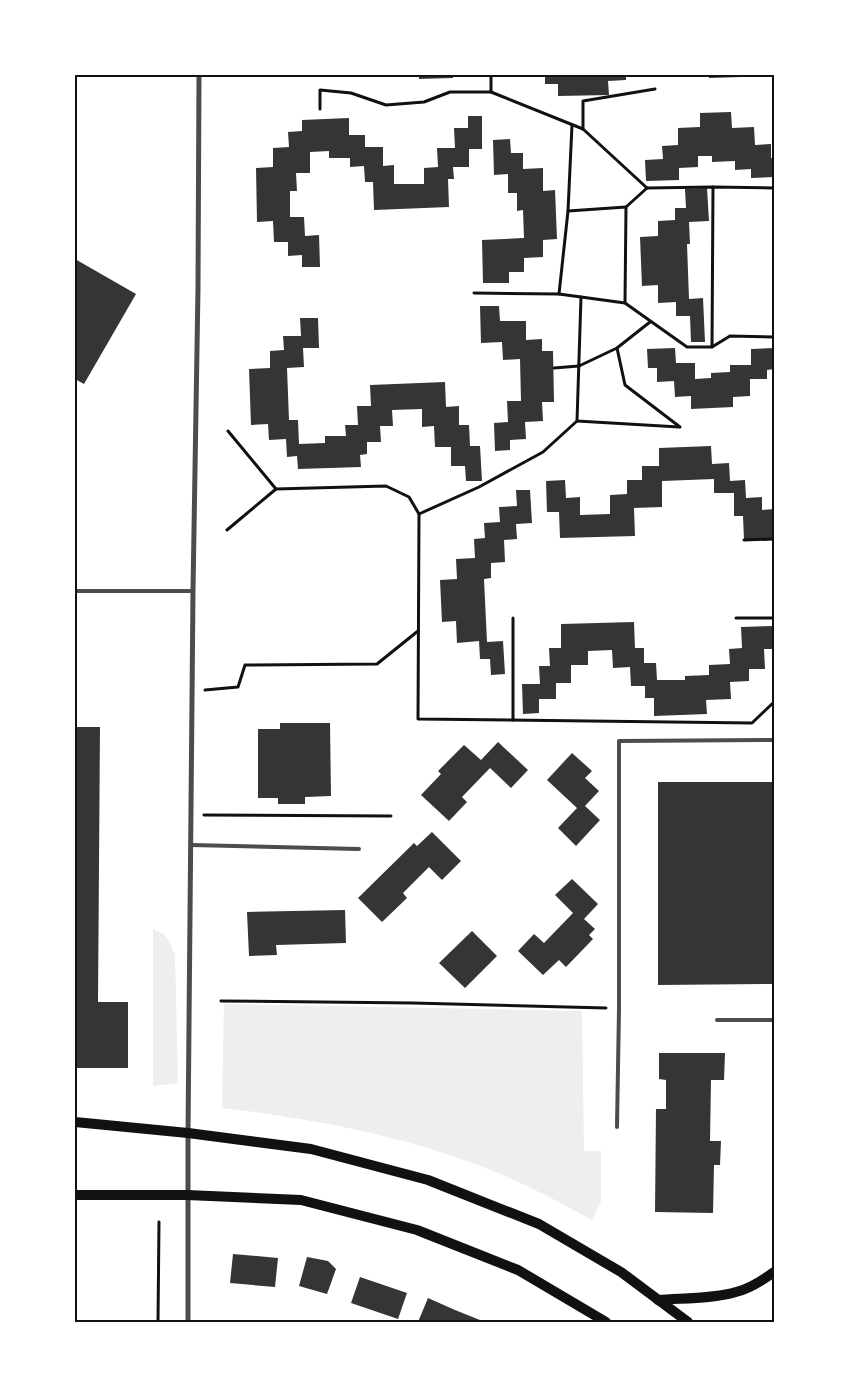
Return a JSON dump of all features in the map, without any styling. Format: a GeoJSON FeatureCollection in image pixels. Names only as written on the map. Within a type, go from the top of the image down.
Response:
{"type":"FeatureCollection","features":[{"type":"Feature","properties":{"kind":"main road"},"geometry":{"type":"LineString","coordinates":[[75,1122],[188,1133],[311,1149],[428,1180],[539,1224],[621,1272],[688,1322]]}},
{"type":"Feature","properties":{"kind":"main road"},"geometry":{"type":"LineString","coordinates":[[75,1194],[188,1195],[301,1200],[417,1230],[518,1270],[606,1322]]}},
{"type":"Feature","properties":{"kind":"main road"},"geometry":{"type":"LineString","coordinates":[[658,1300],[737,1292],[774,1272]]}},
{"type":"Feature","properties":{"kind":"street"},"geometry":{"type":"LineString","coordinates":[[188,1322],[188,1133],[199,75]]}},
{"type":"Feature","properties":{"kind":"lane"},"geometry":{"type":"LineString","coordinates":[[75,592],[193,591]]}},
{"type":"Feature","properties":{"kind":"lane"},"geometry":{"type":"LineString","coordinates":[[617,1127],[619,741],[774,740]]}},
{"type":"Feature","properties":{"kind":"lane"},"geometry":{"type":"LineString","coordinates":[[191,845],[359,848]]}},
{"type":"Feature","properties":{"kind":"lane"},"geometry":{"type":"LineString","coordinates":[[717,1020],[774,1020]]}},
{"type":"Feature","properties":{"kind":"path"},"geometry":{"type":"LineString","coordinates":[[491,75],[491,92]]}},
{"type":"Feature","properties":{"kind":"path"},"geometry":{"type":"LineString","coordinates":[[320,108],[320,90],[351,93],[386,105],[424,102],[450,92],[491,92],[582,129],[647,188]]}},
{"type":"Feature","properties":{"kind":"path"},"geometry":{"type":"LineString","coordinates":[[582,129],[583,101],[655,90]]}},
{"type":"Feature","properties":{"kind":"path"},"geometry":{"type":"LineString","coordinates":[[559,294],[568,211],[572,125]]}},
{"type":"Feature","properties":{"kind":"path"},"geometry":{"type":"LineString","coordinates":[[712,347],[713,187]]}},
{"type":"Feature","properties":{"kind":"path"},"geometry":{"type":"LineString","coordinates":[[568,211],[626,207],[647,188],[774,188]]}},
{"type":"Feature","properties":{"kind":"path"},"geometry":{"type":"LineString","coordinates":[[625,303],[626,207]]}},
{"type":"Feature","properties":{"kind":"path"},"geometry":{"type":"LineString","coordinates":[[474,293],[559,294],[625,303],[687,346],[712,347],[730,336],[774,337]]}},
{"type":"Feature","properties":{"kind":"path"},"geometry":{"type":"LineString","coordinates":[[419,514],[479,487],[543,452],[577,421],[580,297]]}},
{"type":"Feature","properties":{"kind":"path"},"geometry":{"type":"LineString","coordinates":[[554,368],[579,366],[617,348],[650,322]]}},
{"type":"Feature","properties":{"kind":"path"},"geometry":{"type":"LineString","coordinates":[[577,421],[680,427],[625,385],[617,348]]}},
{"type":"Feature","properties":{"kind":"path"},"geometry":{"type":"LineString","coordinates":[[228,431],[276,489]]}},
{"type":"Feature","properties":{"kind":"path"},"geometry":{"type":"LineString","coordinates":[[227,530],[276,489],[386,486],[409,496],[419,514],[418,719],[752,723],[774,702]]}},
{"type":"Feature","properties":{"kind":"path"},"geometry":{"type":"LineString","coordinates":[[744,540],[774,539]]}},
{"type":"Feature","properties":{"kind":"path"},"geometry":{"type":"LineString","coordinates":[[513,618],[513,720]]}},
{"type":"Feature","properties":{"kind":"path"},"geometry":{"type":"LineString","coordinates":[[736,618],[774,618]]}},
{"type":"Feature","properties":{"kind":"path"},"geometry":{"type":"LineString","coordinates":[[192,690],[238,687],[245,665],[377,664],[418,631]]}},
{"type":"Feature","properties":{"kind":"path"},"geometry":{"type":"LineString","coordinates":[[191,815],[391,816]]}},
{"type":"Feature","properties":{"kind":"path"},"geometry":{"type":"LineString","coordinates":[[221,1001],[413,1003],[619,1009]]}},
{"type":"Feature","properties":{"kind":"path"},"geometry":{"type":"LineString","coordinates":[[158,1322],[159,1222]]}},
{"type":"Feature","properties":{"kind":"shaded area"},"geometry":{"type":"Polygon","coordinates":[[[153,930],[165,936],[175,955],[178,1083],[153,1086],[153,930]]]}},
{"type":"Feature","properties":{"kind":"shaded area"},"geometry":{"type":"Polygon","coordinates":[[[224,1004],[582,1011],[584,1151],[601,1151],[601,1201],[592,1220],[506,1176],[427,1148],[359,1130],[222,1108],[224,1004]]]}},
{"type":"Feature","properties":{"kind":"building"},"geometry":{"type":"Polygon","coordinates":[[[419,75],[453,75],[453,78],[419,79],[419,75]]]}},
{"type":"Feature","properties":{"kind":"building"},"geometry":{"type":"Polygon","coordinates":[[[545,75],[626,75],[626,80],[608,81],[609,95],[558,96],[558,84],[545,84],[545,75]]]}},
{"type":"Feature","properties":{"kind":"building"},"geometry":{"type":"Polygon","coordinates":[[[709,75],[741,75],[741,77],[709,78],[709,75]]]}},
{"type":"Feature","properties":{"kind":"building"},"geometry":{"type":"Polygon","coordinates":[[[731,112],[732,128],[754,127],[755,145],[771,144],[771,158],[774,158],[774,177],[751,178],[751,169],[735,170],[735,161],[712,162],[712,156],[698,156],[698,167],[679,168],[679,180],[646,181],[645,160],[663,159],[662,146],[678,145],[678,128],[700,127],[700,113],[731,112]]]}},
{"type":"Feature","properties":{"kind":"building"},"geometry":{"type":"Polygon","coordinates":[[[468,116],[482,116],[482,149],[469,149],[469,167],[453,167],[454,179],[448,179],[449,207],[374,210],[373,182],[365,182],[364,166],[350,167],[350,158],[329,158],[329,151],[310,152],[310,173],[296,173],[297,191],[290,191],[290,217],[304,217],[305,236],[319,235],[320,267],[302,267],[302,255],[288,256],[288,242],[274,242],[273,221],[257,222],[256,168],[273,167],[273,148],[289,147],[288,132],[302,131],[302,120],[349,118],[349,135],[365,135],[365,147],[383,147],[383,166],[394,165],[394,184],[424,184],[424,168],[438,167],[437,148],[455,148],[454,128],[468,128],[468,116]]]}},
{"type":"Feature","properties":{"kind":"building"},"geometry":{"type":"Polygon","coordinates":[[[510,139],[511,153],[523,153],[523,169],[543,168],[543,191],[555,190],[557,239],[543,240],[543,257],[524,258],[524,272],[509,272],[509,283],[483,283],[482,240],[524,238],[523,210],[517,211],[517,193],[508,193],[508,174],[494,175],[493,140],[510,139]]]}},
{"type":"Feature","properties":{"kind":"building"},"geometry":{"type":"Polygon","coordinates":[[[707,188],[709,221],[689,222],[690,244],[687,244],[689,299],[703,298],[705,342],[691,342],[690,316],[676,316],[676,302],[658,303],[658,285],[642,286],[640,237],[658,236],[658,221],[675,220],[675,208],[686,208],[685,189],[707,188]]]}},
{"type":"Feature","properties":{"kind":"building"},"geometry":{"type":"Polygon","coordinates":[[[75,259],[136,294],[84,384],[75,379],[75,259]]]}},
{"type":"Feature","properties":{"kind":"building"},"geometry":{"type":"Polygon","coordinates":[[[480,306],[499,306],[500,321],[526,321],[526,340],[542,339],[542,351],[553,351],[554,402],[542,402],[543,421],[525,422],[526,439],[510,440],[510,450],[495,451],[494,423],[508,422],[507,401],[521,401],[520,359],[503,360],[502,342],[481,343],[480,306]]]}},
{"type":"Feature","properties":{"kind":"building"},"geometry":{"type":"Polygon","coordinates":[[[300,318],[318,318],[319,348],[303,348],[304,367],[287,368],[289,420],[298,420],[299,444],[325,443],[325,436],[346,436],[345,425],[358,425],[357,406],[371,406],[370,385],[445,382],[446,407],[459,406],[459,425],[469,425],[470,446],[480,446],[482,481],[466,481],[465,466],[451,466],[451,447],[435,447],[434,426],[422,427],[422,409],[392,410],[393,426],[380,426],[381,442],[367,442],[367,454],[360,455],[361,467],[298,469],[297,456],[287,457],[286,439],[269,440],[268,424],[251,425],[249,369],[270,368],[270,351],[284,350],[283,336],[301,336],[300,318]]]}},
{"type":"Feature","properties":{"kind":"building"},"geometry":{"type":"Polygon","coordinates":[[[675,348],[676,363],[695,363],[695,379],[711,378],[711,373],[730,372],[730,365],[751,365],[751,349],[774,348],[774,369],[767,370],[767,379],[750,379],[750,396],[733,397],[733,407],[691,409],[691,396],[675,397],[674,381],[657,382],[657,368],[648,368],[647,349],[675,348]]]}},
{"type":"Feature","properties":{"kind":"building"},"geometry":{"type":"Polygon","coordinates":[[[711,446],[712,464],[729,463],[730,481],[745,480],[746,498],[762,497],[762,510],[774,509],[774,539],[744,540],[743,516],[734,516],[734,493],[714,493],[714,479],[662,481],[662,507],[634,508],[635,536],[560,538],[559,512],[547,512],[546,481],[565,480],[566,498],[580,497],[580,515],[610,514],[610,495],[627,494],[627,480],[642,480],[642,466],[659,466],[659,448],[711,446]]]}},
{"type":"Feature","properties":{"kind":"building"},"geometry":{"type":"Polygon","coordinates":[[[516,490],[530,490],[532,523],[516,524],[517,539],[504,540],[505,562],[491,563],[491,578],[484,579],[487,642],[503,641],[505,674],[491,675],[490,659],[480,659],[479,641],[457,643],[456,621],[442,622],[440,580],[457,579],[456,559],[475,558],[474,539],[485,538],[484,523],[500,522],[499,507],[517,506],[516,490]]]}},
{"type":"Feature","properties":{"kind":"building"},"geometry":{"type":"Polygon","coordinates":[[[634,622],[635,648],[644,648],[644,663],[656,663],[657,680],[685,680],[685,676],[709,675],[709,665],[730,664],[729,649],[742,648],[741,627],[774,626],[774,649],[764,649],[765,669],[749,669],[749,681],[730,682],[731,699],[706,700],[707,714],[654,716],[654,698],[645,698],[645,686],[631,686],[630,667],[613,668],[612,650],[588,651],[588,665],[571,665],[571,683],[556,683],[556,699],[539,699],[539,713],[523,714],[522,684],[540,684],[539,666],[550,666],[549,648],[561,648],[561,624],[634,622]]]}},
{"type":"Feature","properties":{"kind":"building"},"geometry":{"type":"Polygon","coordinates":[[[280,723],[330,723],[331,796],[305,797],[305,804],[278,804],[278,798],[258,798],[258,729],[280,729],[280,723]]]}},
{"type":"Feature","properties":{"kind":"building"},"geometry":{"type":"Polygon","coordinates":[[[75,727],[100,727],[98,1002],[128,1002],[128,1068],[75,1068],[75,727]]]}},
{"type":"Feature","properties":{"kind":"building"},"geometry":{"type":"Polygon","coordinates":[[[498,742],[528,770],[511,788],[490,768],[462,797],[467,802],[449,821],[421,795],[441,774],[438,771],[464,745],[481,760],[498,742]]]}},
{"type":"Feature","properties":{"kind":"building"},"geometry":{"type":"Polygon","coordinates":[[[572,753],[592,771],[585,778],[599,791],[585,806],[600,820],[576,846],[558,828],[577,808],[547,780],[572,753]]]}},
{"type":"Feature","properties":{"kind":"building"},"geometry":{"type":"Polygon","coordinates":[[[658,782],[774,782],[774,984],[658,985],[658,782]]]}},
{"type":"Feature","properties":{"kind":"building"},"geometry":{"type":"Polygon","coordinates":[[[432,832],[461,861],[442,880],[429,867],[403,893],[407,898],[382,922],[358,898],[414,843],[417,846],[432,832]]]}},
{"type":"Feature","properties":{"kind":"building"},"geometry":{"type":"Polygon","coordinates":[[[572,879],[598,904],[584,919],[595,929],[589,935],[593,939],[566,967],[559,960],[543,975],[518,951],[534,934],[544,943],[573,913],[555,895],[572,879]]]}},
{"type":"Feature","properties":{"kind":"building"},"geometry":{"type":"Polygon","coordinates":[[[345,910],[346,943],[276,945],[277,955],[249,956],[247,912],[345,910]]]}},
{"type":"Feature","properties":{"kind":"building"},"geometry":{"type":"Polygon","coordinates":[[[472,931],[497,956],[465,988],[439,963],[472,931]]]}},
{"type":"Feature","properties":{"kind":"building"},"geometry":{"type":"Polygon","coordinates":[[[659,1053],[725,1053],[724,1080],[711,1080],[710,1141],[721,1141],[720,1165],[714,1165],[713,1213],[655,1212],[656,1109],[666,1109],[666,1080],[659,1079],[659,1053]]]}},
{"type":"Feature","properties":{"kind":"building"},"geometry":{"type":"Polygon","coordinates":[[[233,1254],[278,1258],[275,1287],[230,1283],[233,1254]]]}},
{"type":"Feature","properties":{"kind":"building"},"geometry":{"type":"Polygon","coordinates":[[[307,1257],[328,1261],[336,1269],[327,1294],[299,1286],[307,1257]]]}},
{"type":"Feature","properties":{"kind":"building"},"geometry":{"type":"Polygon","coordinates":[[[360,1277],[407,1293],[398,1319],[351,1303],[360,1277]]]}},
{"type":"Feature","properties":{"kind":"building"},"geometry":{"type":"Polygon","coordinates":[[[428,1298],[455,1310],[485,1322],[418,1322],[428,1298]]]}}]}
